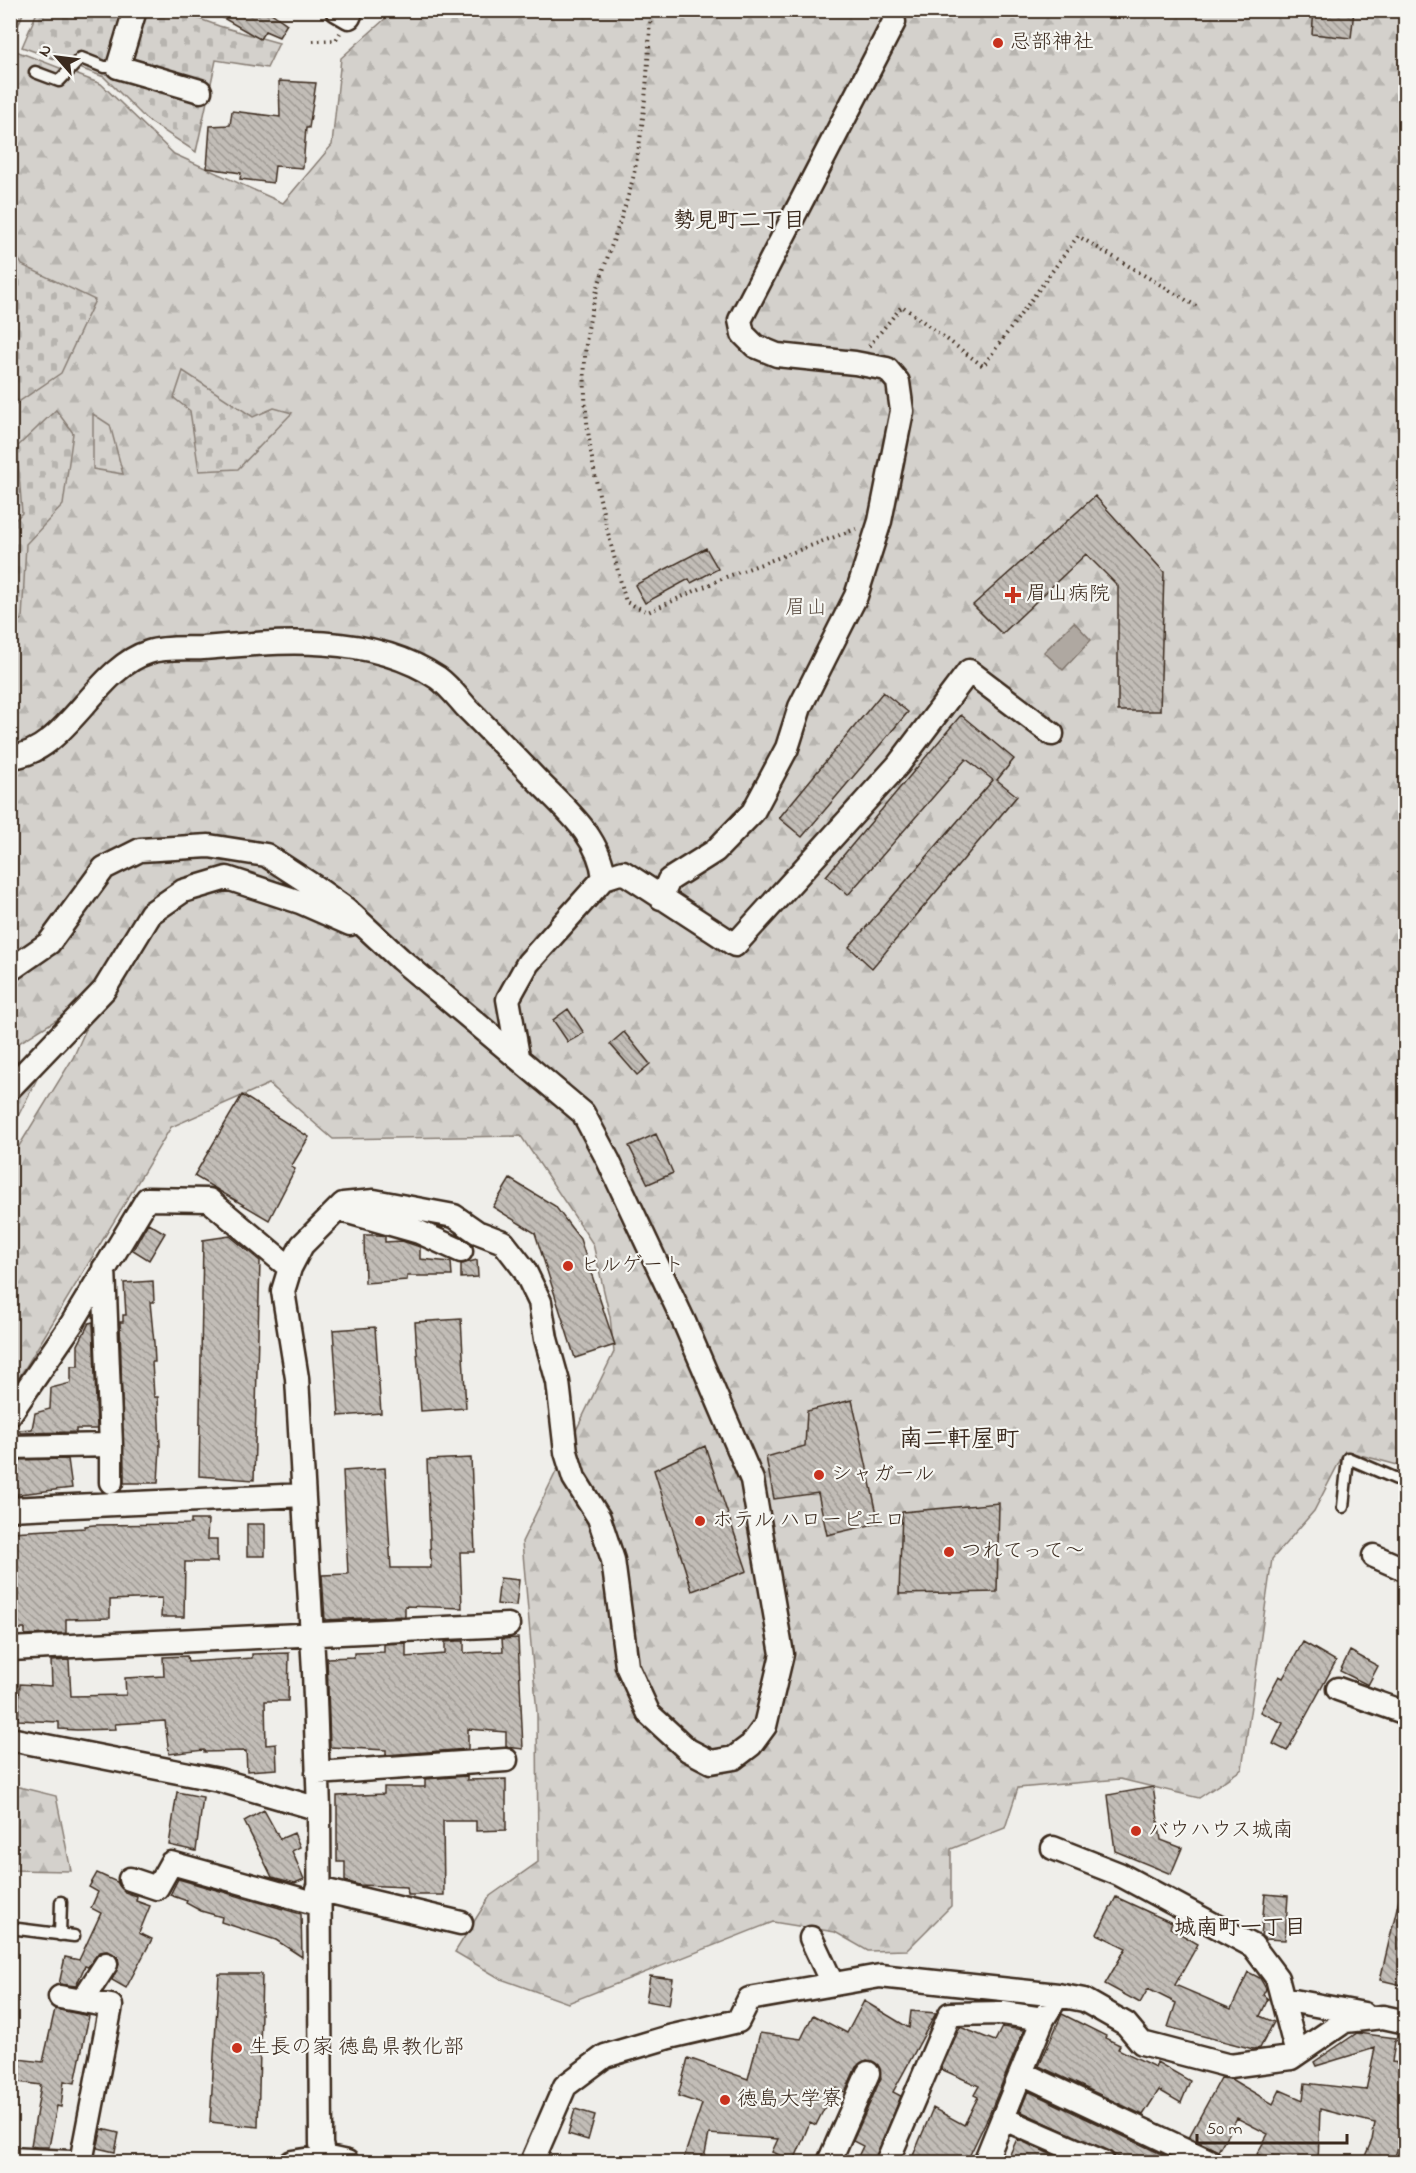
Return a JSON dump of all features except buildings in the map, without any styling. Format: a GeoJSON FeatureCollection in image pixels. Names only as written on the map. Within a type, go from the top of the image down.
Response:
{"type":"FeatureCollection","features":[{"type":"Feature","properties":{"kind":"street"},"geometry":{"type":"LineString","coordinates":[[135,10],[118,67],[200,90]]}},
{"type":"Feature","properties":{"kind":"street"},"geometry":{"type":"LineString","coordinates":[[337,10],[349,17],[352,10]]}},
{"type":"Feature","properties":{"kind":"street"},"geometry":{"type":"LineString","coordinates":[[661,898],[669,880],[715,851],[753,812],[787,748],[800,707],[856,596],[880,520],[902,411],[897,382],[886,369],[855,363],[777,355],[755,346],[742,334],[740,320],[894,22]]}},
{"type":"Feature","properties":{"kind":"street"},"geometry":{"type":"LineString","coordinates":[[10,757],[25,756],[48,741],[117,671],[148,652],[242,644],[327,644],[361,648],[396,658],[438,679],[583,828],[602,859],[604,878]]}},
{"type":"Feature","properties":{"kind":"street"},"geometry":{"type":"LineString","coordinates":[[518,1056],[508,999],[528,963],[604,878],[623,872],[735,945],[898,765],[969,671],[1052,734]]}},
{"type":"Feature","properties":{"kind":"street"},"geometry":{"type":"LineString","coordinates":[[10,970],[49,943],[104,868],[140,850],[209,846],[266,855],[346,909],[372,934],[583,1113],[608,1160],[675,1304],[752,1480],[782,1654],[765,1726],[751,1744],[734,1758],[711,1762],[688,1750],[649,1714],[627,1666],[621,1639],[613,1560],[599,1518],[574,1478],[566,1452],[558,1382],[546,1339],[540,1302],[524,1269],[503,1242],[477,1232],[454,1216],[374,1201],[343,1204],[302,1245],[290,1268],[283,1291],[297,1378],[311,1633],[319,1809],[318,1896],[324,2157]]}},
{"type":"Feature","properties":{"kind":"street"},"geometry":{"type":"LineString","coordinates":[[10,1088],[104,990],[151,913],[183,891],[227,878],[300,902],[372,934]]}},
{"type":"Feature","properties":{"kind":"street"},"geometry":{"type":"LineString","coordinates":[[10,1414],[21,1403],[71,1325],[147,1199],[209,1200],[290,1268]]}},
{"type":"Feature","properties":{"kind":"street"},"geometry":{"type":"LineString","coordinates":[[338,1209],[419,1232],[461,1251]]}},
{"type":"Feature","properties":{"kind":"street"},"geometry":{"type":"LineString","coordinates":[[104,1268],[111,1482]]}},
{"type":"Feature","properties":{"kind":"street"},"geometry":{"type":"LineString","coordinates":[[10,1447],[111,1445]]}},
{"type":"Feature","properties":{"kind":"street"},"geometry":{"type":"LineString","coordinates":[[10,1509],[303,1495]]}},
{"type":"Feature","properties":{"kind":"street"},"geometry":{"type":"LineString","coordinates":[[1374,1556],[1406,1569]]}},
{"type":"Feature","properties":{"kind":"street"},"geometry":{"type":"LineString","coordinates":[[10,1648],[508,1625]]}},
{"type":"Feature","properties":{"kind":"street"},"geometry":{"type":"LineString","coordinates":[[1338,1689],[1406,1713]]}},
{"type":"Feature","properties":{"kind":"street"},"geometry":{"type":"LineString","coordinates":[[10,1739],[219,1780],[319,1809]]}},
{"type":"Feature","properties":{"kind":"street"},"geometry":{"type":"LineString","coordinates":[[317,1773],[506,1760]]}},
{"type":"Feature","properties":{"kind":"street"},"geometry":{"type":"LineString","coordinates":[[1053,1848],[1119,1874],[1253,1946],[1277,1978],[1297,2054]]}},
{"type":"Feature","properties":{"kind":"street"},"geometry":{"type":"LineString","coordinates":[[130,1879],[157,1888],[171,1863],[318,1896],[461,1923]]}},
{"type":"Feature","properties":{"kind":"street"},"geometry":{"type":"LineString","coordinates":[[811,1938],[832,1983]]}},
{"type":"Feature","properties":{"kind":"street"},"geometry":{"type":"LineString","coordinates":[[82,2001],[106,1964]]}},
{"type":"Feature","properties":{"kind":"street"},"geometry":{"type":"LineString","coordinates":[[532,2163],[565,2086],[604,2056],[669,2037],[738,2021],[749,1999],[832,1983],[880,1976],[1058,1995],[1084,2000],[1126,2024],[1142,2043],[1230,2066],[1291,2058],[1345,2021],[1383,2017]]}},
{"type":"Feature","properties":{"kind":"street"},"geometry":{"type":"LineString","coordinates":[[985,2163],[1043,2019],[1058,1995]]}},
{"type":"Feature","properties":{"kind":"street"},"geometry":{"type":"LineString","coordinates":[[60,1997],[111,2006],[81,2163]]}},
{"type":"Feature","properties":{"kind":"street"},"geometry":{"type":"LineString","coordinates":[[1283,1999],[1406,2022]]}},
{"type":"Feature","properties":{"kind":"street"},"geometry":{"type":"LineString","coordinates":[[887,2163],[950,2014],[1003,2013],[1043,2019]]}},
{"type":"Feature","properties":{"kind":"street"},"geometry":{"type":"LineString","coordinates":[[829,2163],[868,2073]]}},
{"type":"Feature","properties":{"kind":"street"},"geometry":{"type":"LineString","coordinates":[[1022,2073],[1211,2163]]}},
{"type":"Feature","properties":{"kind":"street"},"geometry":{"type":"LineString","coordinates":[[1004,2119],[1103,2163]]}},
{"type":"Feature","properties":{"kind":"street"},"geometry":{"type":"LineString","coordinates":[[292,2163],[324,2157],[346,2163]]}},
{"type":"Feature","properties":{"kind":"street"},"geometry":{"type":"LineString","coordinates":[[10,2159],[70,2163]]}},
{"type":"Feature","properties":{"kind":"lane"},"geometry":{"type":"LineString","coordinates":[[35,72],[59,81],[81,58],[104,67],[118,67]]}},
{"type":"Feature","properties":{"kind":"lane"},"geometry":{"type":"LineString","coordinates":[[1343,1507],[1348,1458],[1406,1483]]}},
{"type":"Feature","properties":{"kind":"lane"},"geometry":{"type":"LineString","coordinates":[[60,1935],[61,1902]]}},
{"type":"Feature","properties":{"kind":"lane"},"geometry":{"type":"LineString","coordinates":[[10,1928],[74,1936]]}},
{"type":"Feature","properties":{"kind":"path"},"geometry":{"type":"LineString","coordinates":[[651,10],[643,105],[633,177],[613,243],[596,286],[585,355],[585,411],[593,472],[626,602],[648,612],[726,577],[880,520]]}},
{"type":"Feature","properties":{"kind":"path"},"geometry":{"type":"LineString","coordinates":[[855,363],[902,306],[983,366],[1078,236],[1196,306]]}},
{"type":"Feature","properties":{"kind":"green space"},"geometry":{"type":"Polygon","coordinates":[[[38,10],[178,11],[219,26],[279,43],[267,68],[216,60],[196,152],[147,120],[104,77],[22,47],[38,10]]]}},
{"type":"Feature","properties":{"kind":"green space"},"geometry":{"type":"Polygon","coordinates":[[[10,11],[24,11],[13,38],[11,37],[10,11]]]}},
{"type":"Feature","properties":{"kind":"green space","name":"眉山"},"geometry":{"type":"Polygon","coordinates":[[[394,11],[1405,11],[1405,1467],[1345,1451],[1314,1511],[1272,1559],[1242,1769],[1199,1798],[1120,1779],[1018,1788],[1005,1828],[951,1849],[951,1906],[907,1950],[868,1951],[835,1932],[773,1922],[568,2003],[501,1979],[455,1952],[490,1896],[538,1862],[537,1713],[522,1542],[614,1352],[610,1317],[593,1244],[521,1136],[333,1139],[269,1084],[171,1127],[11,1388],[11,1159],[73,1058],[103,991],[11,1048],[11,49],[101,84],[174,154],[283,203],[332,145],[341,58],[394,11]]]}},
{"type":"Feature","properties":{"kind":"green space"},"geometry":{"type":"Polygon","coordinates":[[[13,249],[22,265],[95,300],[61,373],[11,407],[10,250],[13,249]]]}},
{"type":"Feature","properties":{"kind":"green space"},"geometry":{"type":"Polygon","coordinates":[[[183,371],[253,417],[274,408],[292,413],[238,469],[199,471],[190,411],[174,398],[183,371]]]}},
{"type":"Feature","properties":{"kind":"green space"},"geometry":{"type":"Polygon","coordinates":[[[56,410],[73,433],[63,505],[26,544],[22,619],[11,626],[11,524],[22,513],[17,447],[56,410]]]}},
{"type":"Feature","properties":{"kind":"green space"},"geometry":{"type":"Polygon","coordinates":[[[93,414],[110,425],[123,474],[93,469],[93,414]]]}},
{"type":"Feature","properties":{"kind":"green space"},"geometry":{"type":"Polygon","coordinates":[[[43,1067],[11,1130],[11,1100],[43,1067]]]}},
{"type":"Feature","properties":{"kind":"green space"},"geometry":{"type":"Polygon","coordinates":[[[11,1785],[56,1796],[71,1871],[11,1870],[11,1785]]]}},
{"type":"Feature","properties":{"kind":"shaded area"},"geometry":{"type":"Polygon","coordinates":[[[1074,622],[1091,640],[1063,670],[1044,652],[1074,622]]]}},
{"type":"Feature","properties":{"kind":"place","name":"忌部神社"},"geometry":{"type":"Point","coordinates":[998,43]}},
{"type":"Feature","properties":{"kind":"place","name":"眉山病院"},"geometry":{"type":"Point","coordinates":[1013,595]}},
{"type":"Feature","properties":{"kind":"place","name":"ヒルゲート"},"geometry":{"type":"Point","coordinates":[568,1266]}},
{"type":"Feature","properties":{"kind":"place","name":"シャガール"},"geometry":{"type":"Point","coordinates":[819,1475]}},
{"type":"Feature","properties":{"kind":"place","name":"ホテル ハローピエロ"},"geometry":{"type":"Point","coordinates":[700,1521]}},
{"type":"Feature","properties":{"kind":"place","name":"つれてって～"},"geometry":{"type":"Point","coordinates":[949,1552]}},
{"type":"Feature","properties":{"kind":"place","name":"バウハウス城南"},"geometry":{"type":"Point","coordinates":[1136,1831]}},
{"type":"Feature","properties":{"kind":"place","name":"生長の家 徳島県教化部"},"geometry":{"type":"Point","coordinates":[237,2048]}},
{"type":"Feature","properties":{"kind":"place","name":"徳島大学寮"},"geometry":{"type":"Point","coordinates":[725,2100]}},
{"type":"Feature","properties":{"kind":"district","name":"勢見町二丁目"},"geometry":{"type":"Point","coordinates":[739,222]}},
{"type":"Feature","properties":{"kind":"district","name":"南二軒屋町"},"geometry":{"type":"Point","coordinates":[959,1440]}},
{"type":"Feature","properties":{"kind":"district","name":"城南町一丁目"},"geometry":{"type":"Point","coordinates":[1240,1929]}}]}
